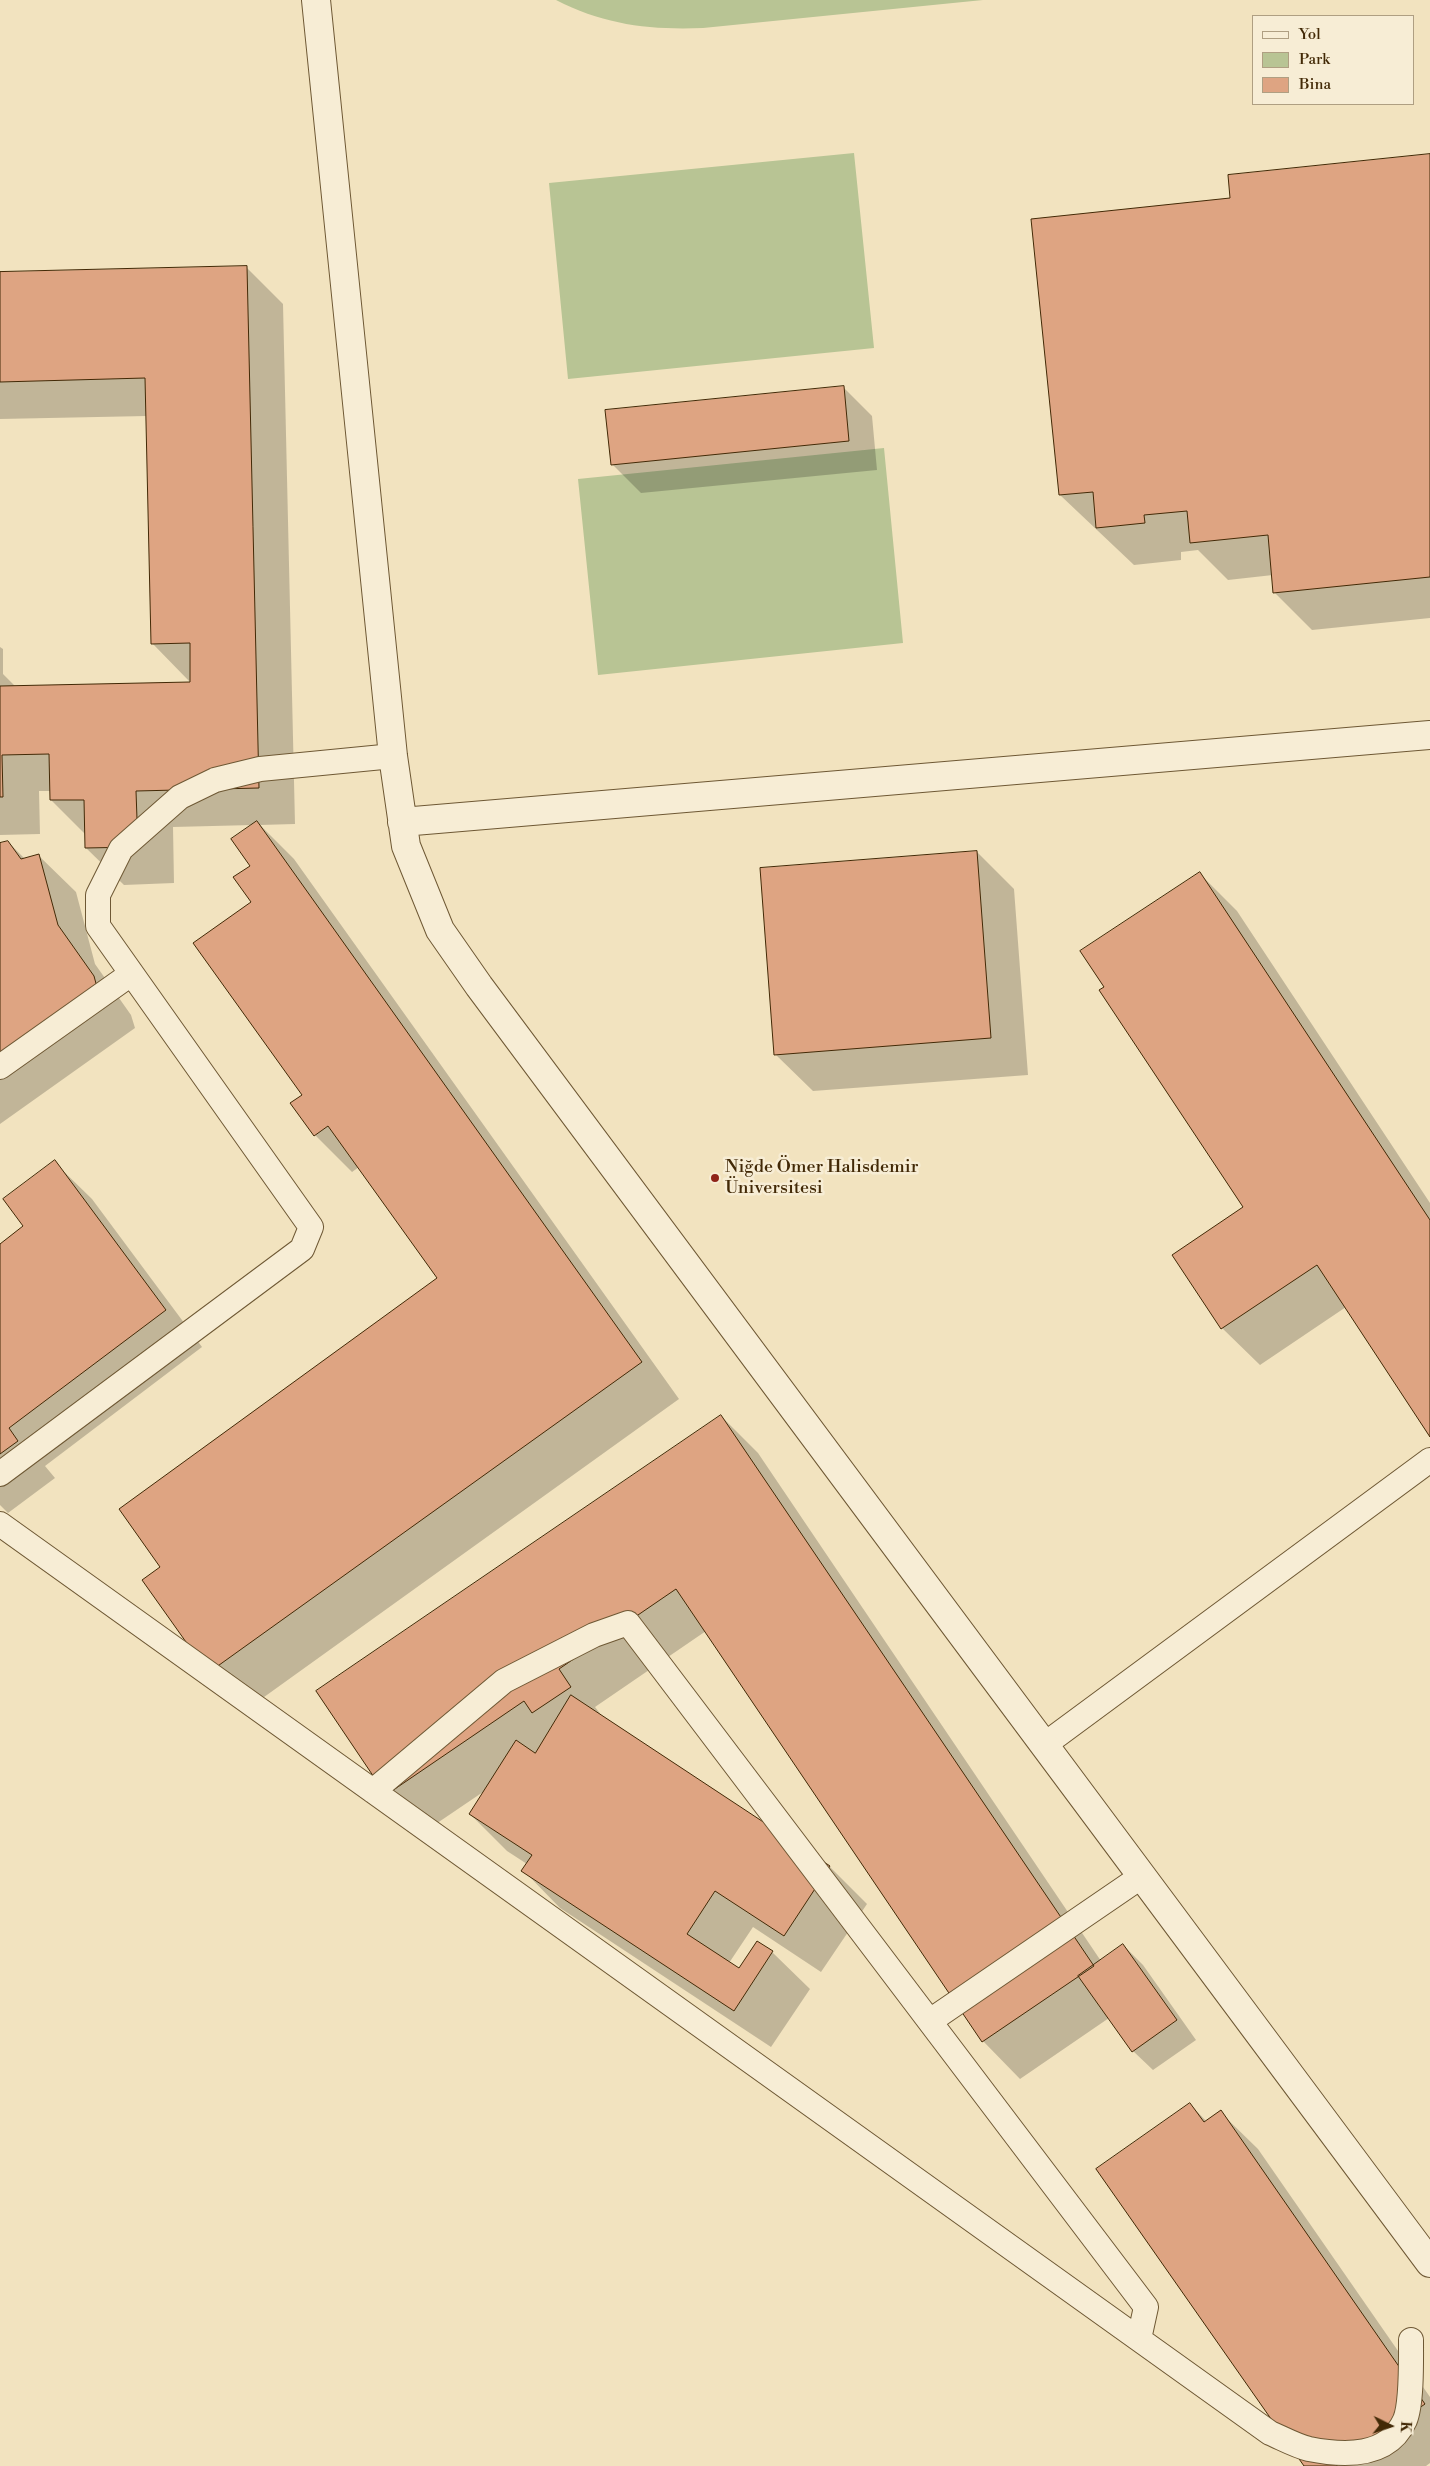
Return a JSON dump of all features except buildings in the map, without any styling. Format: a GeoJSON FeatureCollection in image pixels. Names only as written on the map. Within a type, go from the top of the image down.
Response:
{"type":"FeatureCollection","features":[{"type":"Feature","properties":{"kind":"street"},"geometry":{"type":"LineString","coordinates":[[316,0],[393,756],[406,846],[440,930],[1430,2262]]}},
{"type":"Feature","properties":{"kind":"street"},"geometry":{"type":"LineString","coordinates":[[402,822],[1430,735]]}},
{"type":"Feature","properties":{"kind":"lane"},"geometry":{"type":"LineString","coordinates":[[0,1474],[302,1249],[311,1227],[98,926],[98,895],[121,849],[180,798],[215,780],[260,769],[393,756]]}},
{"type":"Feature","properties":{"kind":"lane"},"geometry":{"type":"LineString","coordinates":[[0,1067],[132,974]]}},
{"type":"Feature","properties":{"kind":"lane"},"geometry":{"type":"LineString","coordinates":[[1044,1744],[1430,1460]]}},
{"type":"Feature","properties":{"kind":"lane"},"geometry":{"type":"LineString","coordinates":[[0,1524],[1270,2433],[1308,2449],[1358,2454],[1389,2443],[1406,2419],[1411,2374],[1411,2340]]}},
{"type":"Feature","properties":{"kind":"lane"},"geometry":{"type":"LineString","coordinates":[[373,1791],[504,1681],[594,1635],[628,1623],[1146,2307],[1139,2339]]}},
{"type":"Feature","properties":{"kind":"lane"},"geometry":{"type":"LineString","coordinates":[[930,2021],[1142,1876]]}},
{"type":"Feature","properties":{"kind":"green space"},"geometry":{"type":"Polygon","coordinates":[[[556,0],[983,0],[703,28],[664,28],[646,27],[610,20],[592,15],[556,0]]]}},
{"type":"Feature","properties":{"kind":"green space"},"geometry":{"type":"Polygon","coordinates":[[[854,153],[874,348],[568,379],[549,183],[854,153]]]}},
{"type":"Feature","properties":{"kind":"green space"},"geometry":{"type":"Polygon","coordinates":[[[884,448],[903,643],[598,675],[578,479],[884,448]]]}},
{"type":"Feature","properties":{"kind":"place","name":"Niğde Ömer Halisdemir Üniversitesi"},"geometry":{"type":"Point","coordinates":[715,1178]}}]}
